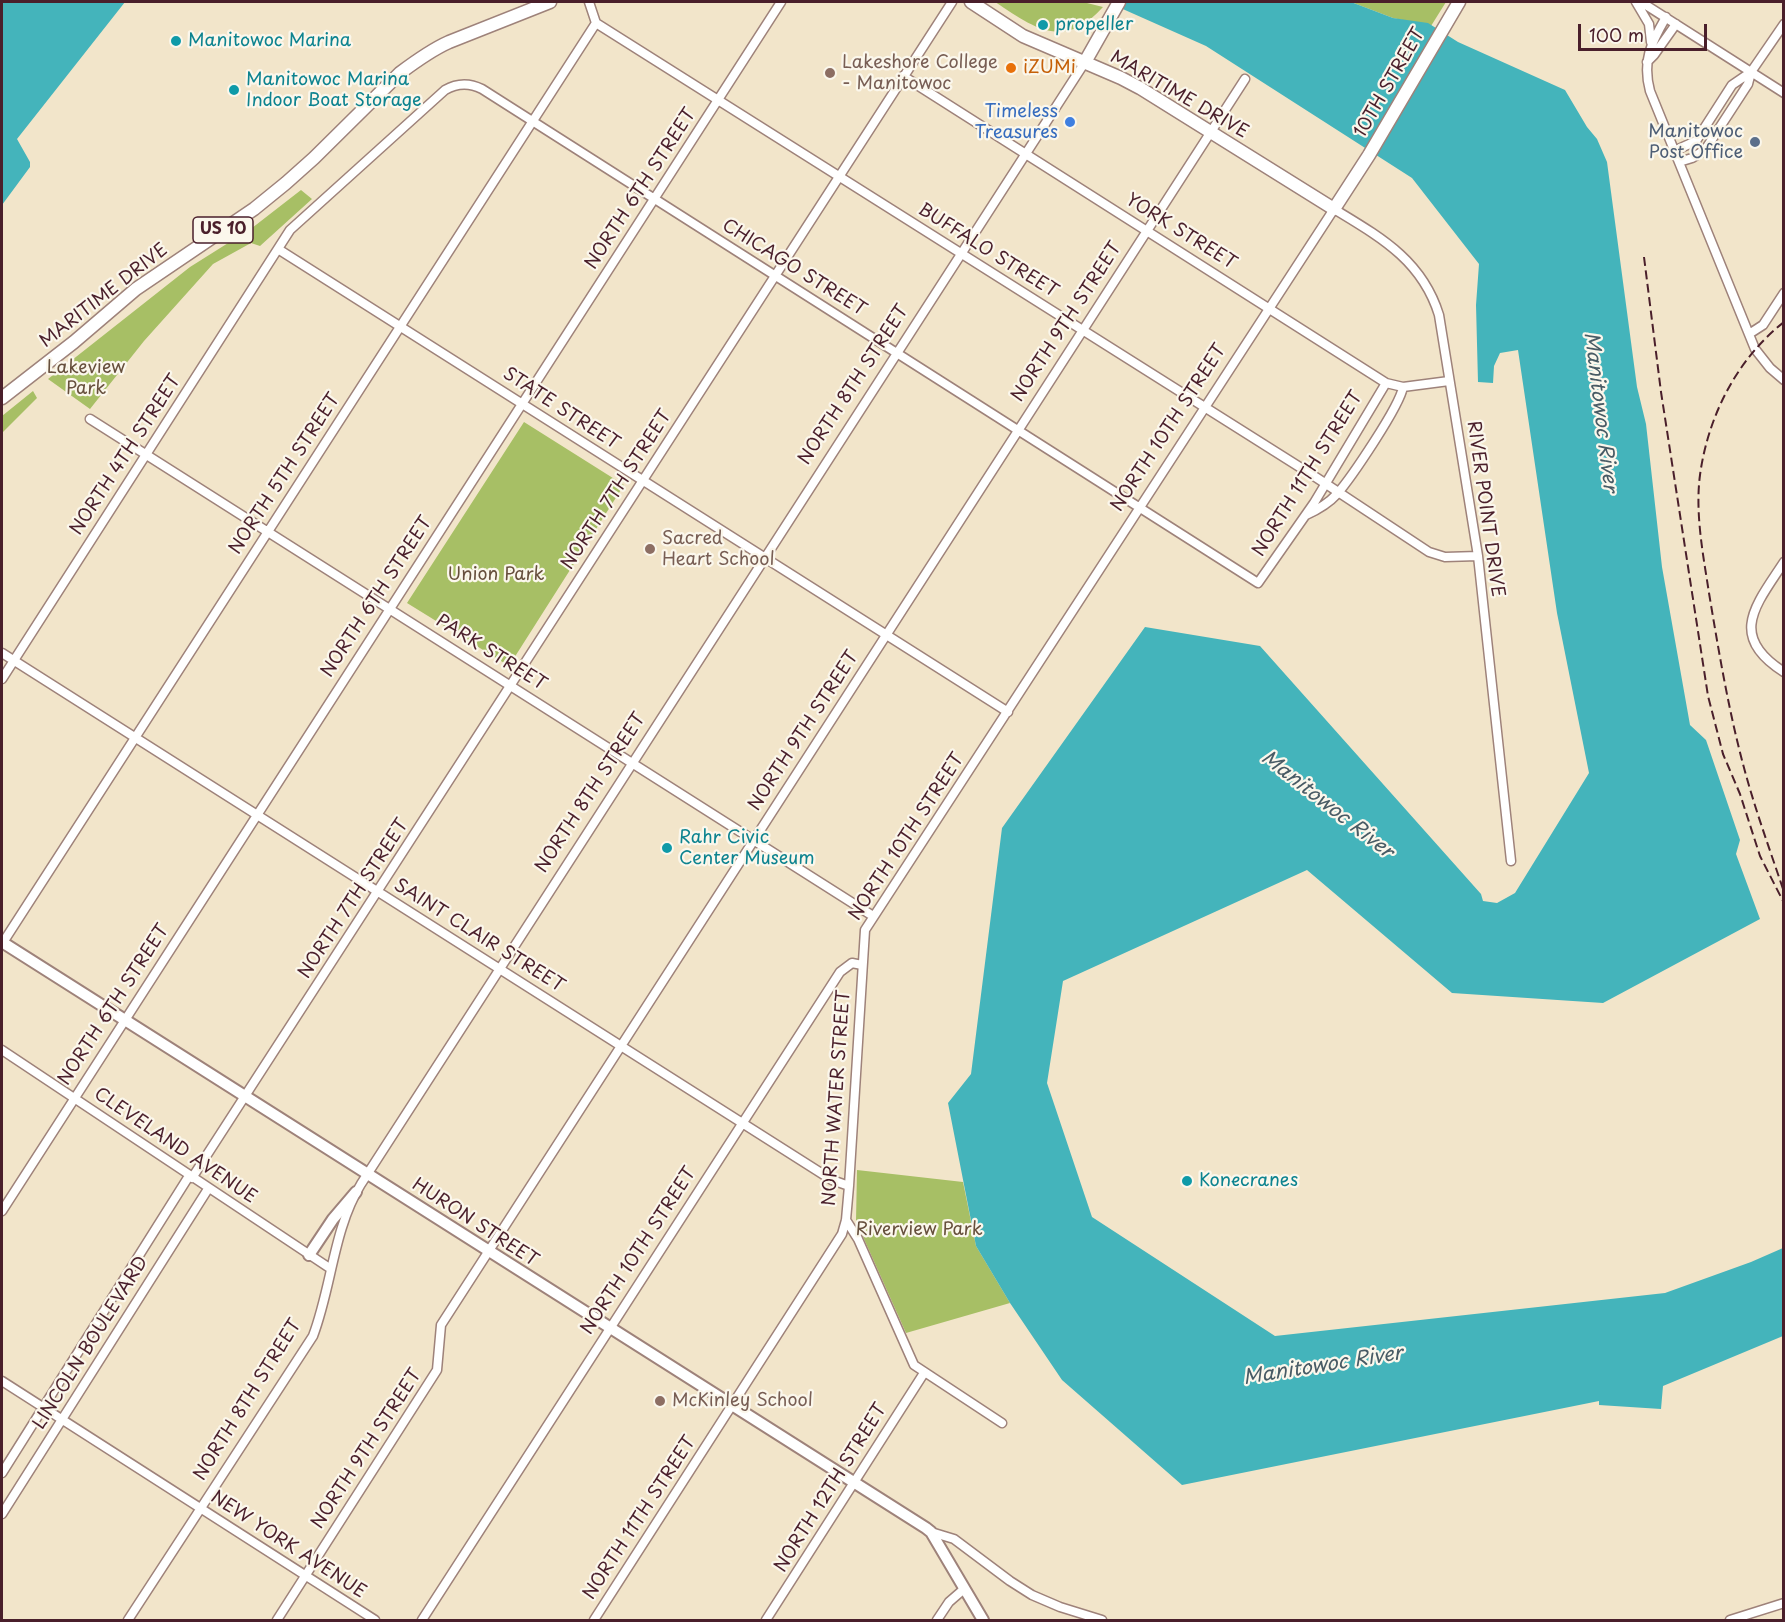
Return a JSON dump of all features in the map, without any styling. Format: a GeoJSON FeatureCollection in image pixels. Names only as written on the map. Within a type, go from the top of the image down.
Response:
{"type":"FeatureCollection","features":[{"type":"Feature","properties":{"kind":"main road","name":"MARITIME DRIVE"},"geometry":{"type":"LineString","coordinates":[[2,398],[74,342],[136,289],[254,209],[286,183],[400,73],[415,62],[433,49],[550,2]]}},
{"type":"Feature","properties":{"kind":"main road","name":"MARITIME DRIVE"},"geometry":{"type":"LineString","coordinates":[[971,2],[1018,33],[1140,88],[1334,209]]}},
{"type":"Feature","properties":{"kind":"main road","name":"10TH STREET"},"geometry":{"type":"LineString","coordinates":[[1369,155],[1459,2]]}},
{"type":"Feature","properties":{"kind":"main road","name":"NORTH 8TH STREET"},"geometry":{"type":"LineString","coordinates":[[1084,62],[1117,6]]}},
{"type":"Feature","properties":{"kind":"main road","name":"NORTH 10TH STREET"},"geometry":{"type":"LineString","coordinates":[[1334,209],[1369,155]]}},
{"type":"Feature","properties":{"kind":"street"},"geometry":{"type":"LineString","coordinates":[[589,2],[596,23]]}},
{"type":"Feature","properties":{"kind":"street","name":"NORTH 6TH STREET"},"geometry":{"type":"LineString","coordinates":[[2,1210],[781,2]]}},
{"type":"Feature","properties":{"kind":"street","name":"NORTH 7TH STREET"},"geometry":{"type":"LineString","coordinates":[[190,1177],[245,1097],[952,2]]}},
{"type":"Feature","properties":{"kind":"street"},"geometry":{"type":"LineString","coordinates":[[1635,2],[1649,24],[1651,42],[1646,75],[1650,91],[1755,349],[1770,368],[1784,380]]}},
{"type":"Feature","properties":{"kind":"street"},"geometry":{"type":"LineString","coordinates":[[1641,2],[1784,93]]}},
{"type":"Feature","properties":{"kind":"street"},"geometry":{"type":"LineString","coordinates":[[1651,42],[1666,17]]}},
{"type":"Feature","properties":{"kind":"street","name":"BUFFALO STREET"},"geometry":{"type":"LineString","coordinates":[[596,23],[1324,483],[1429,552],[1445,557],[1478,556]]}},
{"type":"Feature","properties":{"kind":"street","name":"NORTH 5TH STREET"},"geometry":{"type":"LineString","coordinates":[[2,943],[596,23]]}},
{"type":"Feature","properties":{"kind":"street"},"geometry":{"type":"LineString","coordinates":[[1647,62],[1676,24]]}},
{"type":"Feature","properties":{"kind":"street"},"geometry":{"type":"LineString","coordinates":[[1674,151],[1696,141],[1732,86],[1751,72],[1784,24]]}},
{"type":"Feature","properties":{"kind":"street","name":"NORTH 8TH STREET"},"geometry":{"type":"LineString","coordinates":[[128,1620],[313,1336],[321,1314],[340,1233],[356,1192],[367,1174],[1084,62]]}},
{"type":"Feature","properties":{"kind":"street"},"geometry":{"type":"LineString","coordinates":[[1679,162],[1699,155],[1704,150],[1748,84],[1751,72]]}},
{"type":"Feature","properties":{"kind":"street","name":"YORK STREET"},"geometry":{"type":"LineString","coordinates":[[903,76],[1386,383],[1403,387],[1449,381]]}},
{"type":"Feature","properties":{"kind":"street","name":"NORTH 9TH STREET"},"geometry":{"type":"LineString","coordinates":[[277,1620],[437,1370],[441,1325],[1245,79]]}},
{"type":"Feature","properties":{"kind":"street","name":"CHICAGO STREET"},"geometry":{"type":"LineString","coordinates":[[461,85],[476,86],[482,89],[1258,583]]}},
{"type":"Feature","properties":{"kind":"street","name":"NORTH 4TH STREET"},"geometry":{"type":"LineString","coordinates":[[2,679],[290,230],[445,90],[461,85]]}},
{"type":"Feature","properties":{"kind":"street","name":"NORTH 10TH STREET"},"geometry":{"type":"LineString","coordinates":[[422,1620],[840,972],[852,963],[862,965],[865,930],[873,916],[1334,209]]}},
{"type":"Feature","properties":{"kind":"street","name":"RIVER POINT DRIVE"},"geometry":{"type":"LineString","coordinates":[[1334,209],[1388,243],[1406,258],[1434,299],[1439,315],[1478,556],[1511,861]]}},
{"type":"Feature","properties":{"kind":"street","name":"STATE STREET"},"geometry":{"type":"LineString","coordinates":[[278,249],[1008,712]]}},
{"type":"Feature","properties":{"kind":"street"},"geometry":{"type":"LineString","coordinates":[[1749,334],[1763,325],[1784,293]]}},
{"type":"Feature","properties":{"kind":"street","name":"NORTH 11TH STREET"},"geometry":{"type":"LineString","coordinates":[[1258,583],[1306,515],[1386,383]]}},
{"type":"Feature","properties":{"kind":"street","name":"NORTH 11TH STREET"},"geometry":{"type":"LineString","coordinates":[[1338,493],[1396,405],[1403,387]]}},
{"type":"Feature","properties":{"kind":"street","name":"PARK STREET"},"geometry":{"type":"LineString","coordinates":[[90,419],[873,916]]}},
{"type":"Feature","properties":{"kind":"street"},"geometry":{"type":"LineString","coordinates":[[1306,515],[1323,506],[1338,493]]}},
{"type":"Feature","properties":{"kind":"street"},"geometry":{"type":"LineString","coordinates":[[1784,561],[1758,601],[1750,621],[1753,642],[1770,663],[1784,672]]}},
{"type":"Feature","properties":{"kind":"street","name":"SAINT CLAIR STREET"},"geometry":{"type":"LineString","coordinates":[[2,653],[500,967],[832,1180],[849,1186]]}},
{"type":"Feature","properties":{"kind":"street","name":"HURON STREET"},"geometry":{"type":"LineString","coordinates":[[2,943],[931,1532]]}},
{"type":"Feature","properties":{"kind":"street","name":"NORTH WATER STREET"},"geometry":{"type":"LineString","coordinates":[[862,965],[846,1220],[858,1239],[914,1365],[1002,1423]]}},
{"type":"Feature","properties":{"kind":"street","name":"CLEVELAND AVENUE"},"geometry":{"type":"LineString","coordinates":[[2,1050],[331,1269]]}},
{"type":"Feature","properties":{"kind":"street","name":"LINCOLN BOULEVARD"},"geometry":{"type":"LineString","coordinates":[[2,1473],[190,1177]]}},
{"type":"Feature","properties":{"kind":"street","name":"LINCOLN BOULEVARD"},"geometry":{"type":"LineString","coordinates":[[2,1514],[208,1189]]}},
{"type":"Feature","properties":{"kind":"street"},"geometry":{"type":"LineString","coordinates":[[309,1255],[333,1219],[356,1192]]}},
{"type":"Feature","properties":{"kind":"street","name":"NORTH 11TH STREET"},"geometry":{"type":"LineString","coordinates":[[594,1620],[842,1234],[846,1220]]}},
{"type":"Feature","properties":{"kind":"street","name":"NORTH 12TH STREET"},"geometry":{"type":"LineString","coordinates":[[766,1620],[924,1372]]}},
{"type":"Feature","properties":{"kind":"street","name":"NEW YORK AVENUE"},"geometry":{"type":"LineString","coordinates":[[2,1381],[375,1620]]}},
{"type":"Feature","properties":{"kind":"street"},"geometry":{"type":"LineString","coordinates":[[931,1532],[983,1620]]}},
{"type":"Feature","properties":{"kind":"street"},"geometry":{"type":"LineString","coordinates":[[931,1532],[954,1539],[1032,1595],[1060,1607],[1102,1620]]}},
{"type":"Feature","properties":{"kind":"street"},"geometry":{"type":"LineString","coordinates":[[937,1620],[949,1602],[964,1589]]}},
{"type":"Feature","properties":{"kind":"street"},"geometry":{"type":"LineString","coordinates":[[1730,1620],[1784,1603]]}},
{"type":"Feature","properties":{"kind":"green space"},"geometry":{"type":"Polygon","coordinates":[[[995,2],[1083,2],[1103,7],[1089,20],[1062,32],[1036,27],[995,2]]]}},
{"type":"Feature","properties":{"kind":"green space"},"geometry":{"type":"Polygon","coordinates":[[[1351,2],[1446,2],[1431,26],[1393,18],[1351,2]]]}},
{"type":"Feature","properties":{"kind":"green space","name":"Lakeview Park"},"geometry":{"type":"Polygon","coordinates":[[[301,190],[312,199],[260,246],[251,243],[213,264],[144,341],[90,409],[48,379],[190,267],[252,228],[301,190]]]}},
{"type":"Feature","properties":{"kind":"green space","name":"Lakeview Park"},"geometry":{"type":"Polygon","coordinates":[[[33,391],[37,398],[2,433],[2,416],[33,391]]]}},
{"type":"Feature","properties":{"kind":"green space","name":"Union Park"},"geometry":{"type":"Polygon","coordinates":[[[524,422],[624,485],[509,666],[407,603],[524,422]]]}},
{"type":"Feature","properties":{"kind":"green space","name":"Riverview Park"},"geometry":{"type":"Polygon","coordinates":[[[857,1170],[963,1182],[976,1246],[1010,1303],[906,1333],[856,1221],[857,1170]]]}},
{"type":"Feature","properties":{"kind":"water"},"geometry":{"type":"Polygon","coordinates":[[[2,2],[125,2],[17,139],[30,162],[30,167],[2,205],[2,2]]]}},
{"type":"Feature","properties":{"kind":"water","name":"Manitowoc River"},"geometry":{"type":"Polygon","coordinates":[[[1107,2],[1351,2],[1393,18],[1428,23],[1458,42],[1565,90],[1587,127],[1597,139],[1607,162],[1637,387],[1646,424],[1662,567],[1690,725],[1706,740],[1740,840],[1736,854],[1760,919],[1603,1003],[1452,993],[1307,870],[1063,981],[1047,1083],[1092,1217],[1275,1336],[1665,1293],[1783,1248],[1783,1336],[1663,1386],[1661,1409],[1599,1405],[1599,1401],[1182,1485],[1062,1380],[1010,1303],[976,1246],[948,1103],[971,1074],[1002,828],[1145,627],[1260,646],[1481,894],[1483,901],[1497,903],[1515,893],[1589,773],[1557,613],[1518,350],[1500,353],[1494,366],[1493,383],[1478,382],[1476,305],[1479,264],[1412,178],[1206,46],[1107,2]]]}},
{"type":"Feature","properties":{"kind":"railway"},"geometry":{"type":"LineString","coordinates":[[1644,257],[1661,392],[1708,696],[1723,754],[1740,794],[1760,856],[1784,903]]}},
{"type":"Feature","properties":{"kind":"railway"},"geometry":{"type":"LineString","coordinates":[[1783,889],[1750,789],[1732,716],[1704,563],[1698,504],[1704,453],[1710,431],[1727,390],[1752,353],[1784,322]]}},
{"type":"Feature","properties":{"kind":"place","name":"propeller"},"geometry":{"type":"Point","coordinates":[1043,25]}},
{"type":"Feature","properties":{"kind":"place","name":"Manitowoc Marina"},"geometry":{"type":"Point","coordinates":[176,41]}},
{"type":"Feature","properties":{"kind":"place","name":"iZUMi"},"geometry":{"type":"Point","coordinates":[1011,68]}},
{"type":"Feature","properties":{"kind":"place","name":"Lakeshore College - Manitowoc"},"geometry":{"type":"Point","coordinates":[830,73]}},
{"type":"Feature","properties":{"kind":"place","name":"Manitowoc Marina Indoor Boat Storage"},"geometry":{"type":"Point","coordinates":[234,90]}},
{"type":"Feature","properties":{"kind":"place","name":"Timeless Treasures"},"geometry":{"type":"Point","coordinates":[1070,122]}},
{"type":"Feature","properties":{"kind":"place","name":"Manitowoc Post Office"},"geometry":{"type":"Point","coordinates":[1755,142]}},
{"type":"Feature","properties":{"kind":"place","name":"Sacred Heart School"},"geometry":{"type":"Point","coordinates":[650,549]}},
{"type":"Feature","properties":{"kind":"place","name":"Rahr Civic Center Museum"},"geometry":{"type":"Point","coordinates":[667,848]}},
{"type":"Feature","properties":{"kind":"place","name":"Konecranes"},"geometry":{"type":"Point","coordinates":[1187,1181]}},
{"type":"Feature","properties":{"kind":"place","name":"McKinley School"},"geometry":{"type":"Point","coordinates":[660,1401]}}]}
